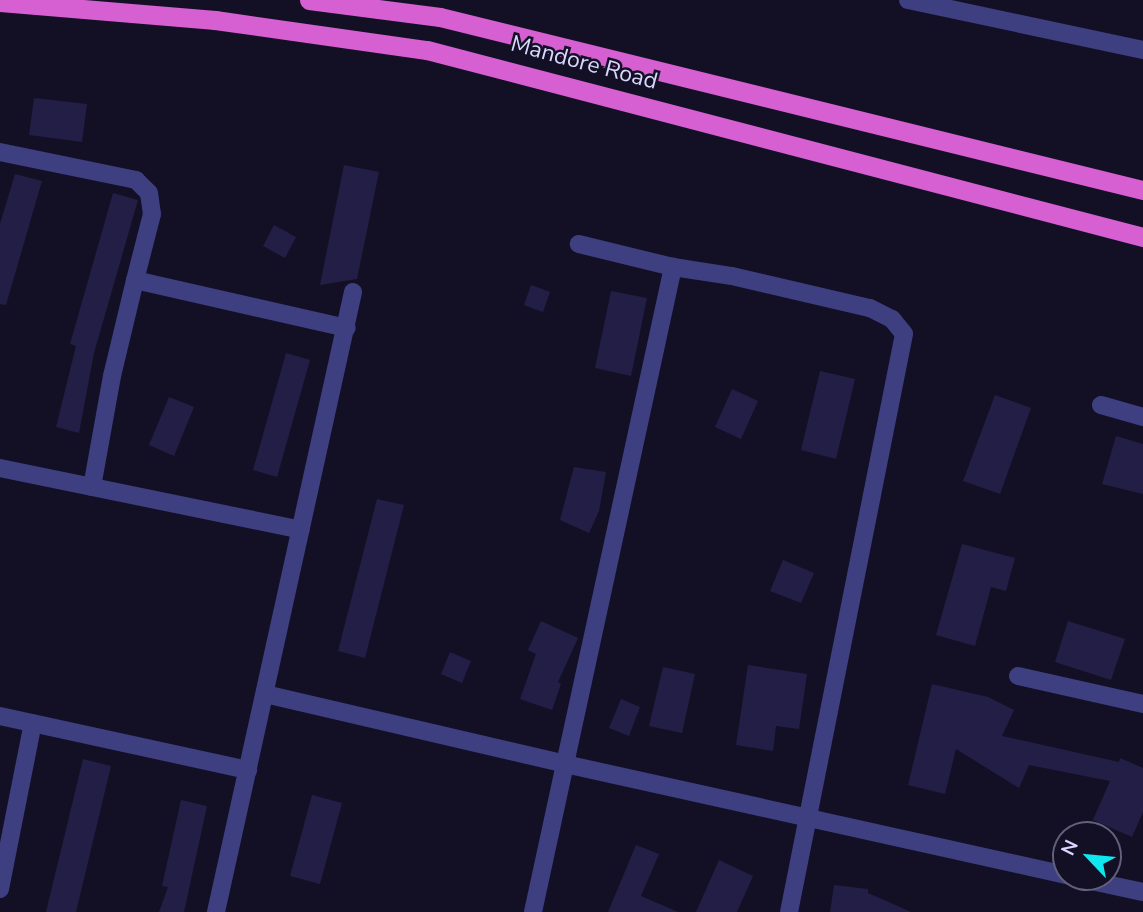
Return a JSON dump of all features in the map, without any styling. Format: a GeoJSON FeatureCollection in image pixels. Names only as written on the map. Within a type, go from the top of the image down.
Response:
{"type":"FeatureCollection","features":[{"type":"Feature","properties":{"kind":"highway","name":"Mandore Road"},"geometry":{"type":"LineString","coordinates":[[309,0],[386,5],[439,17],[1143,190]]}},
{"type":"Feature","properties":{"kind":"highway","name":"Mandore Road"},"geometry":{"type":"LineString","coordinates":[[0,2],[215,20],[427,50],[1143,237]]}},
{"type":"Feature","properties":{"kind":"street"},"geometry":{"type":"LineString","coordinates":[[908,0],[1143,50]]}},
{"type":"Feature","properties":{"kind":"street"},"geometry":{"type":"LineString","coordinates":[[0,152],[136,180],[149,194],[152,214],[111,376],[92,487]]}},
{"type":"Feature","properties":{"kind":"street"},"geometry":{"type":"LineString","coordinates":[[579,244],[673,267],[732,276],[870,308],[892,319],[904,334],[789,912]]}},
{"type":"Feature","properties":{"kind":"street"},"geometry":{"type":"LineString","coordinates":[[533,912],[673,267]]}},
{"type":"Feature","properties":{"kind":"street"},"geometry":{"type":"LineString","coordinates":[[135,280],[347,328]]}},
{"type":"Feature","properties":{"kind":"street"},"geometry":{"type":"LineString","coordinates":[[216,912],[353,292]]}},
{"type":"Feature","properties":{"kind":"street"},"geometry":{"type":"LineString","coordinates":[[1101,405],[1143,417]]}},
{"type":"Feature","properties":{"kind":"street"},"geometry":{"type":"LineString","coordinates":[[0,468],[301,530]]}},
{"type":"Feature","properties":{"kind":"street"},"geometry":{"type":"LineString","coordinates":[[1017,676],[1143,704]]}},
{"type":"Feature","properties":{"kind":"street"},"geometry":{"type":"LineString","coordinates":[[265,694],[1052,873]]}},
{"type":"Feature","properties":{"kind":"street"},"geometry":{"type":"LineString","coordinates":[[0,716],[248,770]]}},
{"type":"Feature","properties":{"kind":"street"},"geometry":{"type":"LineString","coordinates":[[0,889],[33,723]]}},
{"type":"Feature","properties":{"kind":"street"},"geometry":{"type":"LineString","coordinates":[[1122,888],[1143,892]]}},
{"type":"Feature","properties":{"kind":"building"},"geometry":{"type":"Polygon","coordinates":[[[34,98],[87,104],[82,142],[29,135],[34,98]]]}},
{"type":"Feature","properties":{"kind":"building"},"geometry":{"type":"Polygon","coordinates":[[[344,165],[379,172],[357,279],[320,285],[344,165]]]}},
{"type":"Feature","properties":{"kind":"building"},"geometry":{"type":"Polygon","coordinates":[[[15,174],[42,181],[6,305],[0,304],[0,224],[15,174]]]}},
{"type":"Feature","properties":{"kind":"building"},"geometry":{"type":"Polygon","coordinates":[[[113,193],[138,200],[94,353],[79,433],[56,427],[76,346],[70,344],[113,193]]]}},
{"type":"Feature","properties":{"kind":"building"},"geometry":{"type":"Polygon","coordinates":[[[274,225],[296,237],[285,258],[263,246],[274,225]]]}},
{"type":"Feature","properties":{"kind":"building"},"geometry":{"type":"Polygon","coordinates":[[[531,285],[550,292],[543,312],[524,305],[531,285]]]}},
{"type":"Feature","properties":{"kind":"building"},"geometry":{"type":"Polygon","coordinates":[[[611,291],[647,298],[631,376],[595,368],[611,291]]]}},
{"type":"Feature","properties":{"kind":"building"},"geometry":{"type":"Polygon","coordinates":[[[286,353],[310,360],[277,477],[253,470],[286,353]]]}},
{"type":"Feature","properties":{"kind":"building"},"geometry":{"type":"Polygon","coordinates":[[[820,371],[855,379],[836,459],[801,450],[820,371]]]}},
{"type":"Feature","properties":{"kind":"building"},"geometry":{"type":"Polygon","coordinates":[[[732,389],[758,401],[741,439],[715,427],[732,389]]]}},
{"type":"Feature","properties":{"kind":"building"},"geometry":{"type":"Polygon","coordinates":[[[995,395],[1031,408],[1000,494],[963,481],[995,395]]]}},
{"type":"Feature","properties":{"kind":"building"},"geometry":{"type":"Polygon","coordinates":[[[169,397],[194,407],[174,456],[149,445],[169,397]]]}},
{"type":"Feature","properties":{"kind":"building"},"geometry":{"type":"Polygon","coordinates":[[[1116,436],[1143,444],[1143,494],[1102,484],[1116,436]]]}},
{"type":"Feature","properties":{"kind":"building"},"geometry":{"type":"Polygon","coordinates":[[[574,467],[606,472],[599,511],[589,533],[560,520],[574,467]]]}},
{"type":"Feature","properties":{"kind":"building"},"geometry":{"type":"Polygon","coordinates":[[[377,499],[404,505],[365,658],[338,651],[377,499]]]}},
{"type":"Feature","properties":{"kind":"building"},"geometry":{"type":"Polygon","coordinates":[[[962,544],[1015,558],[1006,591],[991,587],[975,646],[936,635],[962,544]]]}},
{"type":"Feature","properties":{"kind":"building"},"geometry":{"type":"Polygon","coordinates":[[[783,560],[814,573],[801,603],[770,591],[783,560]]]}},
{"type":"Feature","properties":{"kind":"building"},"geometry":{"type":"Polygon","coordinates":[[[541,621],[578,638],[558,682],[561,684],[552,710],[520,699],[536,654],[528,650],[541,621]]]}},
{"type":"Feature","properties":{"kind":"building"},"geometry":{"type":"Polygon","coordinates":[[[1068,621],[1125,639],[1111,680],[1055,662],[1068,621]]]}},
{"type":"Feature","properties":{"kind":"building"},"geometry":{"type":"Polygon","coordinates":[[[450,652],[471,661],[462,683],[441,674],[450,652]]]}},
{"type":"Feature","properties":{"kind":"building"},"geometry":{"type":"Polygon","coordinates":[[[748,665],[807,674],[799,729],[776,726],[773,751],[736,745],[748,665]]]}},
{"type":"Feature","properties":{"kind":"building"},"geometry":{"type":"Polygon","coordinates":[[[663,667],[695,674],[682,733],[649,726],[663,667]]]}},
{"type":"Feature","properties":{"kind":"building"},"geometry":{"type":"Polygon","coordinates":[[[932,684],[988,697],[1014,710],[1002,736],[1119,762],[1120,758],[1143,768],[1143,812],[1132,837],[1122,833],[1122,821],[1093,820],[1110,781],[1029,765],[1019,788],[956,749],[945,794],[908,785],[932,684]]]}},
{"type":"Feature","properties":{"kind":"building"},"geometry":{"type":"Polygon","coordinates":[[[621,699],[640,707],[629,736],[609,728],[621,699]]]}},
{"type":"Feature","properties":{"kind":"building"},"geometry":{"type":"Polygon","coordinates":[[[83,759],[111,766],[76,912],[46,912],[83,759]]]}},
{"type":"Feature","properties":{"kind":"building"},"geometry":{"type":"Polygon","coordinates":[[[312,795],[342,803],[320,884],[290,876],[312,795]]]}},
{"type":"Feature","properties":{"kind":"building"},"geometry":{"type":"Polygon","coordinates":[[[181,800],[207,806],[184,912],[159,912],[168,887],[162,886],[181,800]]]}},
{"type":"Feature","properties":{"kind":"building"},"geometry":{"type":"Polygon","coordinates":[[[636,845],[659,854],[641,896],[678,912],[608,912],[636,845]]]}},
{"type":"Feature","properties":{"kind":"building"},"geometry":{"type":"Polygon","coordinates":[[[719,860],[753,876],[737,912],[696,912],[719,860]]]}},
{"type":"Feature","properties":{"kind":"building"},"geometry":{"type":"Polygon","coordinates":[[[834,885],[868,889],[868,893],[911,912],[830,912],[834,885]]]}}]}
